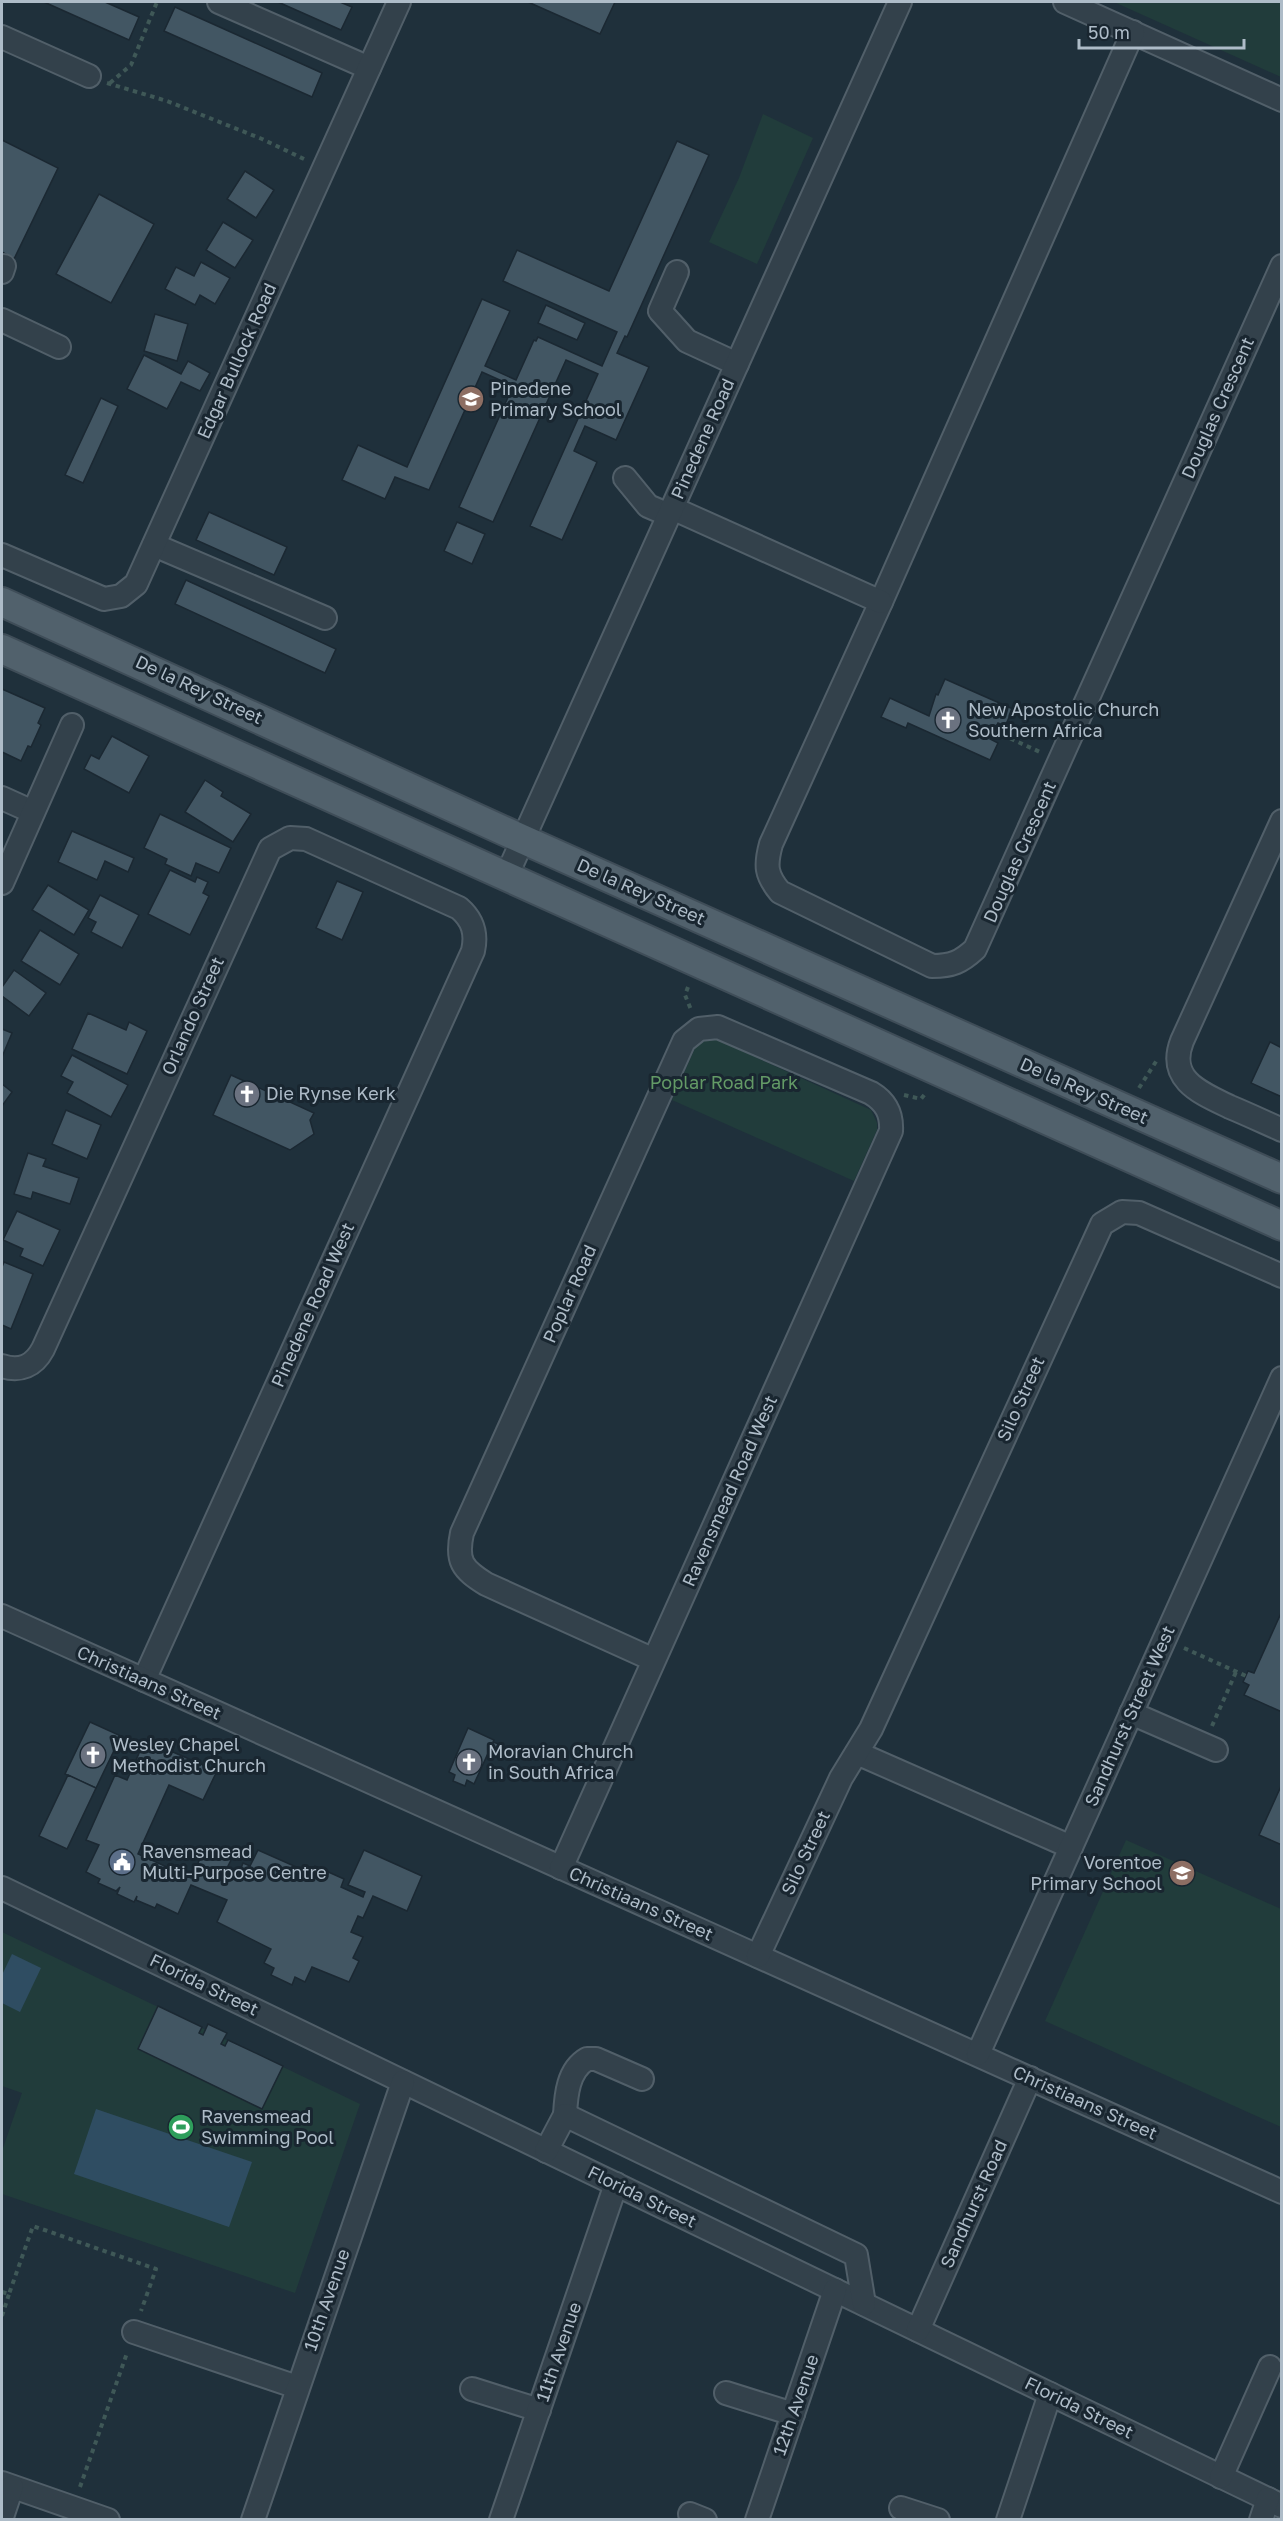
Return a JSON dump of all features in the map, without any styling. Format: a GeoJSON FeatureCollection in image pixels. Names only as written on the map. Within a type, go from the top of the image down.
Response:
{"type":"FeatureCollection","features":[{"type":"Feature","properties":{"kind":"main road","name":"De la Rey Street"},"geometry":{"type":"LineString","coordinates":[[2,602],[522,839],[1281,1179]]}},
{"type":"Feature","properties":{"kind":"main road"},"geometry":{"type":"LineString","coordinates":[[2,649],[1281,1226]]}},
{"type":"Feature","properties":{"kind":"street"},"geometry":{"type":"LineString","coordinates":[[219,2],[369,68]]}},
{"type":"Feature","properties":{"kind":"street","name":"Edgar Bullock Road"},"geometry":{"type":"LineString","coordinates":[[2,555],[104,599],[129,592],[136,584],[398,2]]}},
{"type":"Feature","properties":{"kind":"street","name":"Pinedene Road"},"geometry":{"type":"LineString","coordinates":[[506,877],[900,2]]}},
{"type":"Feature","properties":{"kind":"street"},"geometry":{"type":"LineString","coordinates":[[1065,2],[1281,99]]}},
{"type":"Feature","properties":{"kind":"street","name":"Douglas Crescent"},"geometry":{"type":"LineString","coordinates":[[1133,32],[771,844],[766,862],[769,879],[780,892],[932,966],[948,966],[963,961],[975,949],[1281,266]]}},
{"type":"Feature","properties":{"kind":"street"},"geometry":{"type":"LineString","coordinates":[[2,36],[99,80]]}},
{"type":"Feature","properties":{"kind":"street"},"geometry":{"type":"LineString","coordinates":[[677,272],[660,311],[687,341],[737,364]]}},
{"type":"Feature","properties":{"kind":"street"},"geometry":{"type":"LineString","coordinates":[[2,320],[59,347]]}},
{"type":"Feature","properties":{"kind":"street"},"geometry":{"type":"LineString","coordinates":[[625,478],[648,506],[670,512],[880,603]]}},
{"type":"Feature","properties":{"kind":"street"},"geometry":{"type":"LineString","coordinates":[[154,545],[325,618]]}},
{"type":"Feature","properties":{"kind":"street"},"geometry":{"type":"LineString","coordinates":[[2,883],[72,725]]}},
{"type":"Feature","properties":{"kind":"street"},"geometry":{"type":"LineString","coordinates":[[2,798],[33,812]]}},
{"type":"Feature","properties":{"kind":"street"},"geometry":{"type":"LineString","coordinates":[[1281,821],[1182,1041],[1179,1055],[1183,1074],[1194,1089],[1281,1130]]}},
{"type":"Feature","properties":{"kind":"street","name":"Orlando Street"},"geometry":{"type":"LineString","coordinates":[[2,1366],[10,1369],[27,1366],[43,1349],[270,849],[290,838],[306,839],[459,908],[466,913],[474,928]]}},
{"type":"Feature","properties":{"kind":"street","name":"Pinedene Road West"},"geometry":{"type":"LineString","coordinates":[[144,1680],[473,951],[474,928]]}},
{"type":"Feature","properties":{"kind":"street","name":"Poplar Road"},"geometry":{"type":"LineString","coordinates":[[654,1660],[486,1584],[471,1574],[461,1562],[459,1549],[462,1533],[684,1041],[699,1029],[718,1027],[879,1098],[896,1103]]}},
{"type":"Feature","properties":{"kind":"street","name":"Ravensmead Road West"},"geometry":{"type":"LineString","coordinates":[[561,1868],[889,1140],[896,1103]]}},
{"type":"Feature","properties":{"kind":"street","name":"Silo Street"},"geometry":{"type":"LineString","coordinates":[[758,1956],[841,1778],[871,1729],[1102,1224],[1122,1212],[1139,1213],[1281,1276]]}},
{"type":"Feature","properties":{"kind":"street","name":"Sandhurst Street West"},"geometry":{"type":"LineString","coordinates":[[978,2054],[1281,1378]]}},
{"type":"Feature","properties":{"kind":"street","name":"Christiaans Street"},"geometry":{"type":"LineString","coordinates":[[2,1616],[1281,2192]]}},
{"type":"Feature","properties":{"kind":"street"},"geometry":{"type":"LineString","coordinates":[[1131,1713],[1210,1748]]}},
{"type":"Feature","properties":{"kind":"street"},"geometry":{"type":"LineString","coordinates":[[857,1753],[1071,1847]]}},
{"type":"Feature","properties":{"kind":"street","name":"Florida Street"},"geometry":{"type":"LineString","coordinates":[[2,1888],[1221,2477],[1270,2508]]}},
{"type":"Feature","properties":{"kind":"street"},"geometry":{"type":"LineString","coordinates":[[546,2151],[565,2115],[566,2093],[577,2068],[587,2059],[596,2059],[642,2079]]}},
{"type":"Feature","properties":{"kind":"street","name":"Sandhurst Road"},"geometry":{"type":"LineString","coordinates":[[918,2330],[1030,2078]]}},
{"type":"Feature","properties":{"kind":"street","name":"10th Avenue"},"geometry":{"type":"LineString","coordinates":[[253,2520],[403,2082]]}},
{"type":"Feature","properties":{"kind":"street"},"geometry":{"type":"LineString","coordinates":[[565,2115],[856,2255],[864,2304]]}},
{"type":"Feature","properties":{"kind":"street","name":"11th Avenue"},"geometry":{"type":"LineString","coordinates":[[501,2520],[616,2184]]}},
{"type":"Feature","properties":{"kind":"street","name":"12th Avenue"},"geometry":{"type":"LineString","coordinates":[[757,2520],[835,2290]]}},
{"type":"Feature","properties":{"kind":"street"},"geometry":{"type":"LineString","coordinates":[[134,2332],[297,2387]]}},
{"type":"Feature","properties":{"kind":"street"},"geometry":{"type":"LineString","coordinates":[[1221,2477],[1270,2367]]}},
{"type":"Feature","properties":{"kind":"street"},"geometry":{"type":"LineString","coordinates":[[472,2389],[539,2410]]}},
{"type":"Feature","properties":{"kind":"street"},"geometry":{"type":"LineString","coordinates":[[726,2393],[793,2414]]}},
{"type":"Feature","properties":{"kind":"street"},"geometry":{"type":"LineString","coordinates":[[1008,2520],[1050,2394]]}},
{"type":"Feature","properties":{"kind":"street"},"geometry":{"type":"LineString","coordinates":[[2,2517],[7,2485],[108,2520]]}},
{"type":"Feature","properties":{"kind":"street"},"geometry":{"type":"LineString","coordinates":[[901,2508],[938,2520]]}},
{"type":"Feature","properties":{"kind":"path"},"geometry":{"type":"LineString","coordinates":[[99,80],[131,65],[158,2]]}},
{"type":"Feature","properties":{"kind":"path"},"geometry":{"type":"LineString","coordinates":[[99,80],[167,102],[262,139],[324,168]]}},
{"type":"Feature","properties":{"kind":"path"},"geometry":{"type":"LineString","coordinates":[[994,731],[1060,761]]}},
{"type":"Feature","properties":{"kind":"path"},"geometry":{"type":"LineString","coordinates":[[688,987],[685,995],[694,1018]]}},
{"type":"Feature","properties":{"kind":"path"},"geometry":{"type":"LineString","coordinates":[[1139,1088],[1159,1056]]}},
{"type":"Feature","properties":{"kind":"path"},"geometry":{"type":"LineString","coordinates":[[896,1103],[921,1098],[925,1094]]}},
{"type":"Feature","properties":{"kind":"path"},"geometry":{"type":"LineString","coordinates":[[1175,1644],[1246,1676]]}},
{"type":"Feature","properties":{"kind":"path"},"geometry":{"type":"LineString","coordinates":[[1210,1748],[1236,1672]]}},
{"type":"Feature","properties":{"kind":"path"},"geometry":{"type":"LineString","coordinates":[[2,2316],[33,2226],[156,2269],[73,2508]]}},
{"type":"Feature","properties":{"kind":"path"},"geometry":{"type":"LineString","coordinates":[[2,2292],[9,2294]]}},
{"type":"Feature","properties":{"kind":"green space"},"geometry":{"type":"Polygon","coordinates":[[[1114,2],[1281,2],[1281,77],[1114,2]]]}},
{"type":"Feature","properties":{"kind":"green space"},"geometry":{"type":"Polygon","coordinates":[[[763,114],[813,138],[757,264],[709,242],[739,178],[763,114]]]}},
{"type":"Feature","properties":{"kind":"green space","name":"Poplar Road Park"},"geometry":{"type":"Polygon","coordinates":[[[706,1040],[718,1040],[871,1110],[877,1123],[877,1130],[854,1181],[672,1100],[695,1048],[706,1040]]]}},
{"type":"Feature","properties":{"kind":"green space"},"geometry":{"type":"Polygon","coordinates":[[[1126,1840],[1281,1909],[1281,2127],[1045,2021],[1126,1840]]]}},
{"type":"Feature","properties":{"kind":"green space","name":"Ravensmead Swimming Pool"},"geometry":{"type":"Polygon","coordinates":[[[2,1932],[360,2104],[295,2293],[2,2194],[2,2151],[22,2093],[2,2086],[2,1932]]]}},
{"type":"Feature","properties":{"kind":"water"},"geometry":{"type":"Polygon","coordinates":[[[12,1954],[41,1968],[20,2012],[2,2003],[2,1975],[12,1954]]]}},
{"type":"Feature","properties":{"kind":"water"},"geometry":{"type":"Polygon","coordinates":[[[96,2109],[252,2162],[229,2227],[74,2174],[96,2109]]]}},
{"type":"Feature","properties":{"kind":"building"},"geometry":{"type":"Polygon","coordinates":[[[44,2],[105,2],[139,17],[129,40],[44,2]]]}},
{"type":"Feature","properties":{"kind":"building"},"geometry":{"type":"Polygon","coordinates":[[[278,2],[340,2],[352,7],[341,30],[278,2]]]}},
{"type":"Feature","properties":{"kind":"building"},"geometry":{"type":"Polygon","coordinates":[[[528,2],[615,2],[600,34],[528,2]]]}},
{"type":"Feature","properties":{"kind":"building"},"geometry":{"type":"Polygon","coordinates":[[[175,7],[322,73],[312,97],[164,31],[175,7]]]}},
{"type":"Feature","properties":{"kind":"building"},"geometry":{"type":"Polygon","coordinates":[[[2,140],[58,168],[14,259],[2,252],[2,140]]]}},
{"type":"Feature","properties":{"kind":"building"},"geometry":{"type":"Polygon","coordinates":[[[677,141],[709,155],[627,337],[625,336],[617,353],[649,367],[616,440],[585,426],[574,451],[597,462],[562,540],[530,526],[598,374],[566,360],[493,522],[459,507],[513,386],[482,372],[429,490],[395,477],[385,499],[342,480],[358,445],[407,467],[482,299],[510,311],[485,366],[516,380],[534,340],[536,341],[538,337],[602,366],[617,332],[503,281],[517,250],[609,291],[677,141]]]}},
{"type":"Feature","properties":{"kind":"building"},"geometry":{"type":"Polygon","coordinates":[[[245,171],[274,190],[256,218],[227,199],[245,171]]]}},
{"type":"Feature","properties":{"kind":"building"},"geometry":{"type":"Polygon","coordinates":[[[99,194],[154,224],[111,303],[56,274],[99,194]]]}},
{"type":"Feature","properties":{"kind":"building"},"geometry":{"type":"Polygon","coordinates":[[[223,222],[253,240],[235,268],[206,250],[223,222]]]}},
{"type":"Feature","properties":{"kind":"building"},"geometry":{"type":"Polygon","coordinates":[[[201,262],[230,278],[215,304],[200,295],[195,305],[165,289],[176,267],[194,276],[201,262]]]}},
{"type":"Feature","properties":{"kind":"building"},"geometry":{"type":"Polygon","coordinates":[[[546,305],[585,323],[577,340],[538,323],[546,305]]]}},
{"type":"Feature","properties":{"kind":"building"},"geometry":{"type":"Polygon","coordinates":[[[155,314],[188,324],[177,361],[144,351],[155,314]]]}},
{"type":"Feature","properties":{"kind":"building"},"geometry":{"type":"Polygon","coordinates":[[[144,355],[181,374],[188,361],[210,373],[200,391],[181,382],[167,409],[127,389],[144,355]]]}},
{"type":"Feature","properties":{"kind":"building"},"geometry":{"type":"Polygon","coordinates":[[[101,398],[118,406],[83,483],[65,475],[101,398]]]}},
{"type":"Feature","properties":{"kind":"building"},"geometry":{"type":"Polygon","coordinates":[[[209,512],[287,547],[274,575],[196,540],[209,512]]]}},
{"type":"Feature","properties":{"kind":"building"},"geometry":{"type":"Polygon","coordinates":[[[457,522],[485,534],[472,564],[444,551],[457,522]]]}},
{"type":"Feature","properties":{"kind":"building"},"geometry":{"type":"Polygon","coordinates":[[[186,580],[336,649],[325,673],[175,604],[186,580]]]}},
{"type":"Feature","properties":{"kind":"building","name":"New Apostolic Church Southern Africa"},"geometry":{"type":"Polygon","coordinates":[[[945,679],[1013,709],[1005,726],[998,723],[990,739],[998,743],[990,760],[908,723],[906,728],[881,717],[890,698],[929,716],[936,694],[938,695],[945,679]]]}},
{"type":"Feature","properties":{"kind":"building"},"geometry":{"type":"Polygon","coordinates":[[[2,689],[45,708],[38,723],[41,725],[31,747],[28,746],[21,761],[2,752],[2,689]]]}},
{"type":"Feature","properties":{"kind":"building"},"geometry":{"type":"Polygon","coordinates":[[[112,736],[149,756],[129,793],[84,769],[91,755],[99,759],[112,736]]]}},
{"type":"Feature","properties":{"kind":"building"},"geometry":{"type":"Polygon","coordinates":[[[205,780],[223,792],[221,796],[251,814],[233,842],[185,812],[205,780]]]}},
{"type":"Feature","properties":{"kind":"building"},"geometry":{"type":"Polygon","coordinates":[[[160,814],[231,848],[219,873],[196,863],[191,876],[165,864],[167,859],[144,848],[160,814]]]}},
{"type":"Feature","properties":{"kind":"building"},"geometry":{"type":"Polygon","coordinates":[[[72,831],[134,858],[128,872],[105,861],[97,880],[58,862],[72,831]]]}},
{"type":"Feature","properties":{"kind":"building"},"geometry":{"type":"Polygon","coordinates":[[[170,870],[195,882],[197,877],[208,882],[203,893],[209,896],[190,935],[148,914],[170,870]]]}},
{"type":"Feature","properties":{"kind":"building"},"geometry":{"type":"Polygon","coordinates":[[[337,881],[363,892],[342,940],[316,928],[337,881]]]}},
{"type":"Feature","properties":{"kind":"building"},"geometry":{"type":"Polygon","coordinates":[[[48,885],[89,910],[74,935],[32,910],[48,885]]]}},
{"type":"Feature","properties":{"kind":"building"},"geometry":{"type":"Polygon","coordinates":[[[100,895],[139,915],[122,948],[91,932],[96,922],[88,918],[100,895]]]}},
{"type":"Feature","properties":{"kind":"building"},"geometry":{"type":"Polygon","coordinates":[[[40,930],[79,954],[60,985],[21,961],[40,930]]]}},
{"type":"Feature","properties":{"kind":"building"},"geometry":{"type":"Polygon","coordinates":[[[14,970],[46,993],[29,1016],[2,996],[2,987],[14,970]]]}},
{"type":"Feature","properties":{"kind":"building"},"geometry":{"type":"Polygon","coordinates":[[[88,1013],[126,1030],[129,1022],[147,1031],[127,1074],[72,1049],[88,1013]]]}},
{"type":"Feature","properties":{"kind":"building"},"geometry":{"type":"Polygon","coordinates":[[[2,1029],[12,1033],[2,1057],[2,1029]]]}},
{"type":"Feature","properties":{"kind":"building"},"geometry":{"type":"Polygon","coordinates":[[[1270,1042],[1282,1048],[1282,1097],[1251,1083],[1270,1042]]]}},
{"type":"Feature","properties":{"kind":"building"},"geometry":{"type":"Polygon","coordinates":[[[72,1055],[128,1085],[111,1117],[67,1093],[73,1082],[61,1076],[72,1055]]]}},
{"type":"Feature","properties":{"kind":"building","name":"Die Rynse Kerk"},"geometry":{"type":"Polygon","coordinates":[[[231,1075],[314,1113],[310,1120],[314,1134],[290,1150],[213,1115],[231,1075]]]}},
{"type":"Feature","properties":{"kind":"building"},"geometry":{"type":"Polygon","coordinates":[[[2,1084],[12,1092],[2,1106],[2,1084]]]}},
{"type":"Feature","properties":{"kind":"building"},"geometry":{"type":"Polygon","coordinates":[[[66,1110],[101,1125],[87,1159],[52,1144],[66,1110]]]}},
{"type":"Feature","properties":{"kind":"building"},"geometry":{"type":"Polygon","coordinates":[[[28,1153],[46,1159],[43,1166],[79,1178],[70,1204],[33,1192],[31,1199],[14,1194],[28,1153]]]}},
{"type":"Feature","properties":{"kind":"building"},"geometry":{"type":"Polygon","coordinates":[[[17,1211],[60,1230],[43,1266],[20,1256],[23,1249],[3,1240],[17,1211]]]}},
{"type":"Feature","properties":{"kind":"building"},"geometry":{"type":"Polygon","coordinates":[[[4,1262],[33,1274],[11,1329],[2,1325],[2,1267],[4,1262]]]}},
{"type":"Feature","properties":{"kind":"building"},"geometry":{"type":"Polygon","coordinates":[[[1282,1611],[1282,1712],[1244,1695],[1249,1685],[1243,1682],[1248,1671],[1254,1673],[1282,1611]]]}},
{"type":"Feature","properties":{"kind":"building","name":"Wesley Chapel Methodist Church"},"geometry":{"type":"Polygon","coordinates":[[[90,1722],[121,1736],[96,1788],[65,1774],[90,1722]]]}},
{"type":"Feature","properties":{"kind":"building","name":"Moravian Church in South Africa"},"geometry":{"type":"Polygon","coordinates":[[[468,1728],[499,1744],[496,1751],[490,1749],[474,1784],[467,1780],[465,1786],[453,1781],[455,1775],[449,1772],[468,1728]]]}},
{"type":"Feature","properties":{"kind":"building","name":"Ravensmead Multi-Purpose Centre"},"geometry":{"type":"Polygon","coordinates":[[[145,1740],[217,1771],[203,1800],[169,1785],[138,1854],[191,1878],[205,1848],[231,1860],[226,1870],[238,1876],[243,1863],[250,1866],[258,1850],[312,1874],[315,1866],[344,1879],[341,1887],[363,1897],[365,1892],[348,1885],[364,1850],[422,1876],[407,1911],[373,1896],[363,1918],[358,1916],[351,1932],[363,1937],[353,1958],[359,1961],[349,1982],[312,1967],[305,1982],[295,1977],[292,1985],[271,1975],[274,1968],[264,1963],[271,1949],[217,1922],[227,1900],[191,1885],[178,1914],[157,1904],[155,1908],[136,1900],[137,1896],[134,1902],[117,1894],[120,1887],[116,1891],[98,1883],[100,1879],[86,1872],[99,1845],[86,1840],[115,1775],[127,1780],[145,1740]]]}},
{"type":"Feature","properties":{"kind":"building"},"geometry":{"type":"Polygon","coordinates":[[[68,1775],[96,1788],[67,1849],[39,1836],[68,1775]]]}},
{"type":"Feature","properties":{"kind":"building"},"geometry":{"type":"Polygon","coordinates":[[[1282,1784],[1282,1845],[1259,1835],[1282,1784]]]}},
{"type":"Feature","properties":{"kind":"building"},"geometry":{"type":"Polygon","coordinates":[[[158,2006],[202,2027],[199,2033],[203,2035],[208,2024],[227,2033],[221,2044],[225,2046],[228,2040],[283,2066],[262,2109],[138,2049],[158,2006]]]}},
{"type":"Feature","properties":{"kind":"place","name":"Pinedene Primary School"},"geometry":{"type":"Point","coordinates":[471,399]}},
{"type":"Feature","properties":{"kind":"place","name":"New Apostolic Church Southern Africa"},"geometry":{"type":"Point","coordinates":[948,720]}},
{"type":"Feature","properties":{"kind":"place","name":"Die Rynse Kerk"},"geometry":{"type":"Point","coordinates":[247,1094]}},
{"type":"Feature","properties":{"kind":"place","name":"Wesley Chapel Methodist Church"},"geometry":{"type":"Point","coordinates":[93,1755]}},
{"type":"Feature","properties":{"kind":"place","name":"Moravian Church in South Africa"},"geometry":{"type":"Point","coordinates":[469,1762]}},
{"type":"Feature","properties":{"kind":"place","name":"Ravensmead Multi-Purpose Centre"},"geometry":{"type":"Point","coordinates":[122,1862]}},
{"type":"Feature","properties":{"kind":"place","name":"Vorentoe Primary School"},"geometry":{"type":"Point","coordinates":[1182,1873]}},
{"type":"Feature","properties":{"kind":"place","name":"Ravensmead Swimming Pool"},"geometry":{"type":"Point","coordinates":[181,2127]}}]}
